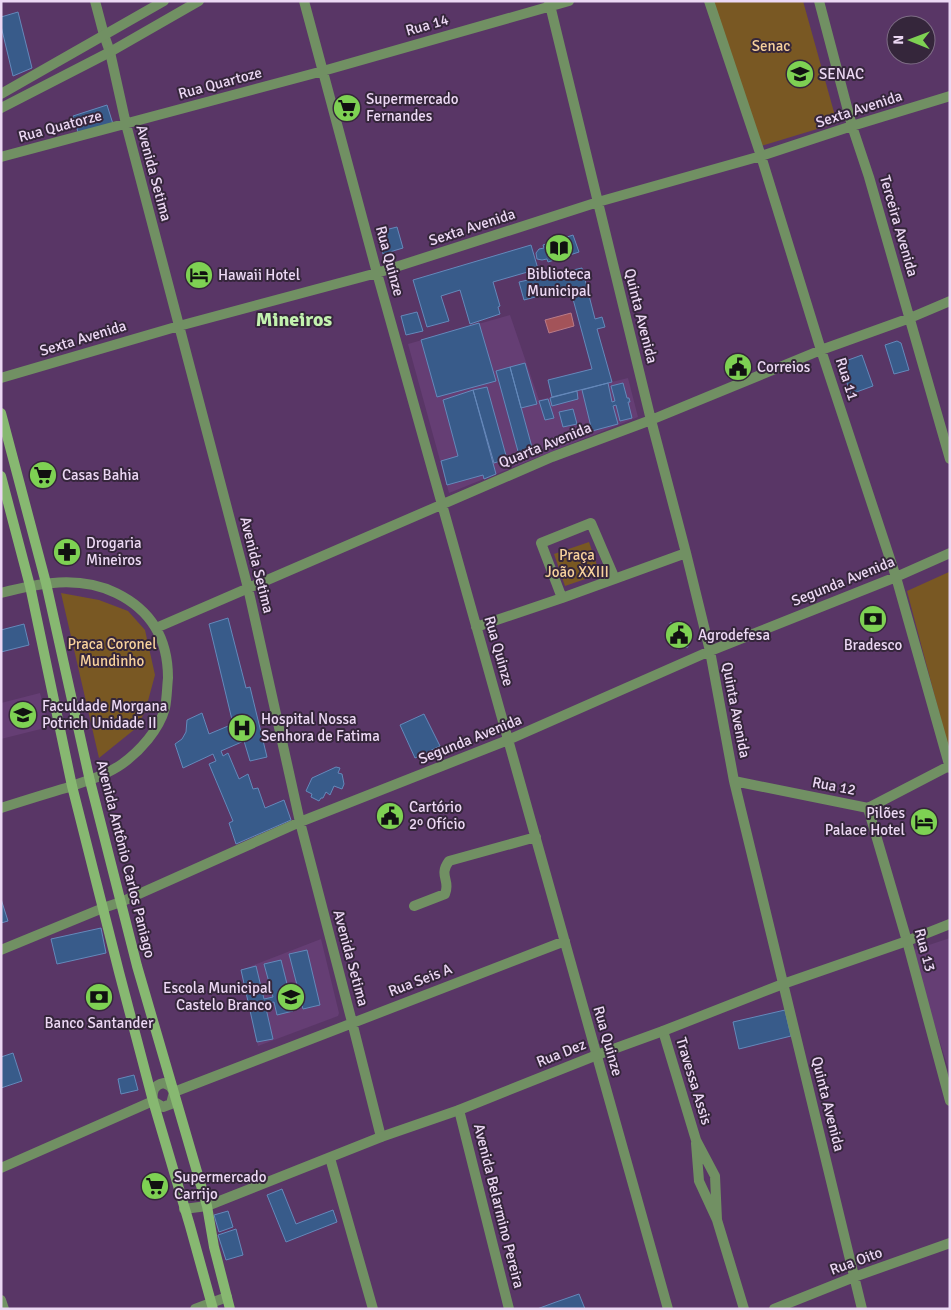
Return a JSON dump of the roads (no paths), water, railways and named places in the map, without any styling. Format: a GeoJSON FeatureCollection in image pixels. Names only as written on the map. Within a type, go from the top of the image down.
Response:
{"type":"FeatureCollection","features":[{"type":"Feature","properties":{"kind":"main road","name":"Avenida Antônio Carlos Paniago"},"geometry":{"type":"LineString","coordinates":[[1,414],[6,455],[46,583],[90,781],[137,966],[207,1206],[214,1247],[230,1309]]}},
{"type":"Feature","properties":{"kind":"main road"},"geometry":{"type":"LineString","coordinates":[[1,476],[30,586],[72,786],[119,972],[152,1101],[212,1306]]}},
{"type":"Feature","properties":{"kind":"main road"},"geometry":{"type":"LineString","coordinates":[[119,972],[137,966]]}},
{"type":"Feature","properties":{"kind":"street","name":"Avenida Setima"},"geometry":{"type":"LineString","coordinates":[[95,1],[110,52],[126,124],[248,588],[300,822],[381,1137]]}},
{"type":"Feature","properties":{"kind":"street"},"geometry":{"type":"LineString","coordinates":[[1,94],[164,1]]}},
{"type":"Feature","properties":{"kind":"street"},"geometry":{"type":"LineString","coordinates":[[1,108],[110,52],[199,1]]}},
{"type":"Feature","properties":{"kind":"street","name":"Rua Quinze"},"geometry":{"type":"LineString","coordinates":[[304,1],[377,273],[668,1309]]}},
{"type":"Feature","properties":{"kind":"street","name":"Rua 14"},"geometry":{"type":"LineString","coordinates":[[323,71],[550,4],[569,1]]}},
{"type":"Feature","properties":{"kind":"street","name":"Rua 11"},"geometry":{"type":"LineString","coordinates":[[709,1],[761,156],[896,577],[950,767]]}},
{"type":"Feature","properties":{"kind":"street","name":"Terceira Avenida"},"geometry":{"type":"LineString","coordinates":[[819,1],[852,126],[869,177],[950,459]]}},
{"type":"Feature","properties":{"kind":"street","name":"Quinta Avenida"},"geometry":{"type":"LineString","coordinates":[[550,4],[651,420],[710,651],[734,781],[862,1309]]}},
{"type":"Feature","properties":{"kind":"street","name":"Rua Quartoze"},"geometry":{"type":"LineString","coordinates":[[126,124],[323,71]]}},
{"type":"Feature","properties":{"kind":"street","name":"Sexta Avenida"},"geometry":{"type":"LineString","coordinates":[[1,378],[179,326],[377,273],[598,202],[761,156],[950,96]]}},
{"type":"Feature","properties":{"kind":"street","name":"Rua Quatorze"},"geometry":{"type":"LineString","coordinates":[[1,157],[126,124]]}},
{"type":"Feature","properties":{"kind":"street","name":"Quarta Avenida"},"geometry":{"type":"LineString","coordinates":[[156,628],[552,457],[651,420],[822,350],[910,318],[950,301]]}},
{"type":"Feature","properties":{"kind":"street"},"geometry":{"type":"LineString","coordinates":[[562,598],[541,543],[591,523],[615,579]]}},
{"type":"Feature","properties":{"kind":"street"},"geometry":{"type":"LineString","coordinates":[[476,627],[686,553]]}},
{"type":"Feature","properties":{"kind":"street","name":"Segunda Avenida"},"geometry":{"type":"LineString","coordinates":[[1,950],[121,902],[300,822],[508,740],[710,651],[896,577],[950,553]]}},
{"type":"Feature","properties":{"kind":"street"},"geometry":{"type":"LineString","coordinates":[[1,593],[46,583],[81,583],[115,592],[143,611],[156,628],[164,645],[168,666],[168,688],[164,709],[155,730],[139,749],[121,764],[90,781],[1,808]]}},
{"type":"Feature","properties":{"kind":"street","name":"Rua 12"},"geometry":{"type":"LineString","coordinates":[[734,781],[868,808],[950,767]]}},
{"type":"Feature","properties":{"kind":"street","name":"Rua 13"},"geometry":{"type":"LineString","coordinates":[[868,808],[907,941],[950,1101]]}},
{"type":"Feature","properties":{"kind":"street"},"geometry":{"type":"LineString","coordinates":[[414,906],[445,894],[448,888],[444,872],[445,866],[449,861],[536,838]]}},
{"type":"Feature","properties":{"kind":"street","name":"Rua Dez"},"geometry":{"type":"LineString","coordinates":[[184,1209],[207,1206],[381,1137],[459,1110],[596,1054],[663,1031],[783,984],[950,924]]}},
{"type":"Feature","properties":{"kind":"street","name":"Rua Seis A"},"geometry":{"type":"LineString","coordinates":[[174,1092],[565,941]]}},
{"type":"Feature","properties":{"kind":"street","name":"Travessa Assis"},"geometry":{"type":"LineString","coordinates":[[663,1031],[696,1140],[715,1176],[717,1220]]}},
{"type":"Feature","properties":{"kind":"street"},"geometry":{"type":"LineString","coordinates":[[164,1083],[170,1086],[174,1092],[171,1104],[167,1106],[163,1107],[152,1101],[153,1092],[158,1084],[164,1083]]}},
{"type":"Feature","properties":{"kind":"street"},"geometry":{"type":"LineString","coordinates":[[1,1168],[152,1101]]}},
{"type":"Feature","properties":{"kind":"street","name":"Avenida Belarmino Pereira"},"geometry":{"type":"LineString","coordinates":[[459,1110],[509,1309]]}},
{"type":"Feature","properties":{"kind":"street","name":"Travessa Assis"},"geometry":{"type":"LineString","coordinates":[[696,1140],[699,1181],[717,1220],[744,1309]]}},
{"type":"Feature","properties":{"kind":"street"},"geometry":{"type":"LineString","coordinates":[[330,1158],[374,1309]]}},
{"type":"Feature","properties":{"kind":"street","name":"Rua Oito"},"geometry":{"type":"LineString","coordinates":[[774,1309],[854,1277],[950,1243]]}},
{"type":"Feature","properties":{"kind":"street"},"geometry":{"type":"LineString","coordinates":[[195,1309],[212,1306],[227,1297]]}},
{"type":"Feature","properties":{"kind":"street"},"geometry":{"type":"LineString","coordinates":[[1,1300],[4,1309]]}},
{"type":"Feature","properties":{"kind":"place","name":"SENAC"},"geometry":{"type":"Point","coordinates":[800,74]}},
{"type":"Feature","properties":{"kind":"place","name":"Supermercado Fernandes"},"geometry":{"type":"Point","coordinates":[347,108]}},
{"type":"Feature","properties":{"kind":"place","name":"Biblioteca Municipal"},"geometry":{"type":"Point","coordinates":[559,248]}},
{"type":"Feature","properties":{"kind":"place","name":"Hawaii Hotel"},"geometry":{"type":"Point","coordinates":[199,275]}},
{"type":"Feature","properties":{"kind":"place","name":"Correios"},"geometry":{"type":"Point","coordinates":[738,367]}},
{"type":"Feature","properties":{"kind":"place","name":"Casas Bahia"},"geometry":{"type":"Point","coordinates":[43,475]}},
{"type":"Feature","properties":{"kind":"place","name":"Drogaria Mineiros"},"geometry":{"type":"Point","coordinates":[67,552]}},
{"type":"Feature","properties":{"kind":"place","name":"Bradesco"},"geometry":{"type":"Point","coordinates":[873,619]}},
{"type":"Feature","properties":{"kind":"place","name":"Agrodefesa"},"geometry":{"type":"Point","coordinates":[679,635]}},
{"type":"Feature","properties":{"kind":"place","name":"Faculdade Morgana Potrich Unidade II"},"geometry":{"type":"Point","coordinates":[23,715]}},
{"type":"Feature","properties":{"kind":"place","name":"Hospital Nossa Senhora de Fatima"},"geometry":{"type":"Point","coordinates":[242,728]}},
{"type":"Feature","properties":{"kind":"place","name":"Cartório 2º Ofício"},"geometry":{"type":"Point","coordinates":[390,816]}},
{"type":"Feature","properties":{"kind":"place","name":"Pilões Palace Hotel"},"geometry":{"type":"Point","coordinates":[924,822]}},
{"type":"Feature","properties":{"kind":"place","name":"Banco Santander"},"geometry":{"type":"Point","coordinates":[99,997]}},
{"type":"Feature","properties":{"kind":"place","name":"Escola Municipal Castelo Branco"},"geometry":{"type":"Point","coordinates":[291,997]}},
{"type":"Feature","properties":{"kind":"place","name":"Supermercado Carrijo"},"geometry":{"type":"Point","coordinates":[155,1186]}},
{"type":"Feature","properties":{"kind":"district","name":"Mineiros"},"geometry":{"type":"Point","coordinates":[294,319]}},
{"type":"Feature","properties":{"kind":"park label","name":"Senac"},"geometry":{"type":"Point","coordinates":[771,46]}},
{"type":"Feature","properties":{"kind":"park label","name":"Praça João XXIII"},"geometry":{"type":"Point","coordinates":[577,564]}},
{"type":"Feature","properties":{"kind":"park label","name":"Praca Coronel Mundinho"},"geometry":{"type":"Point","coordinates":[112,652]}}]}
